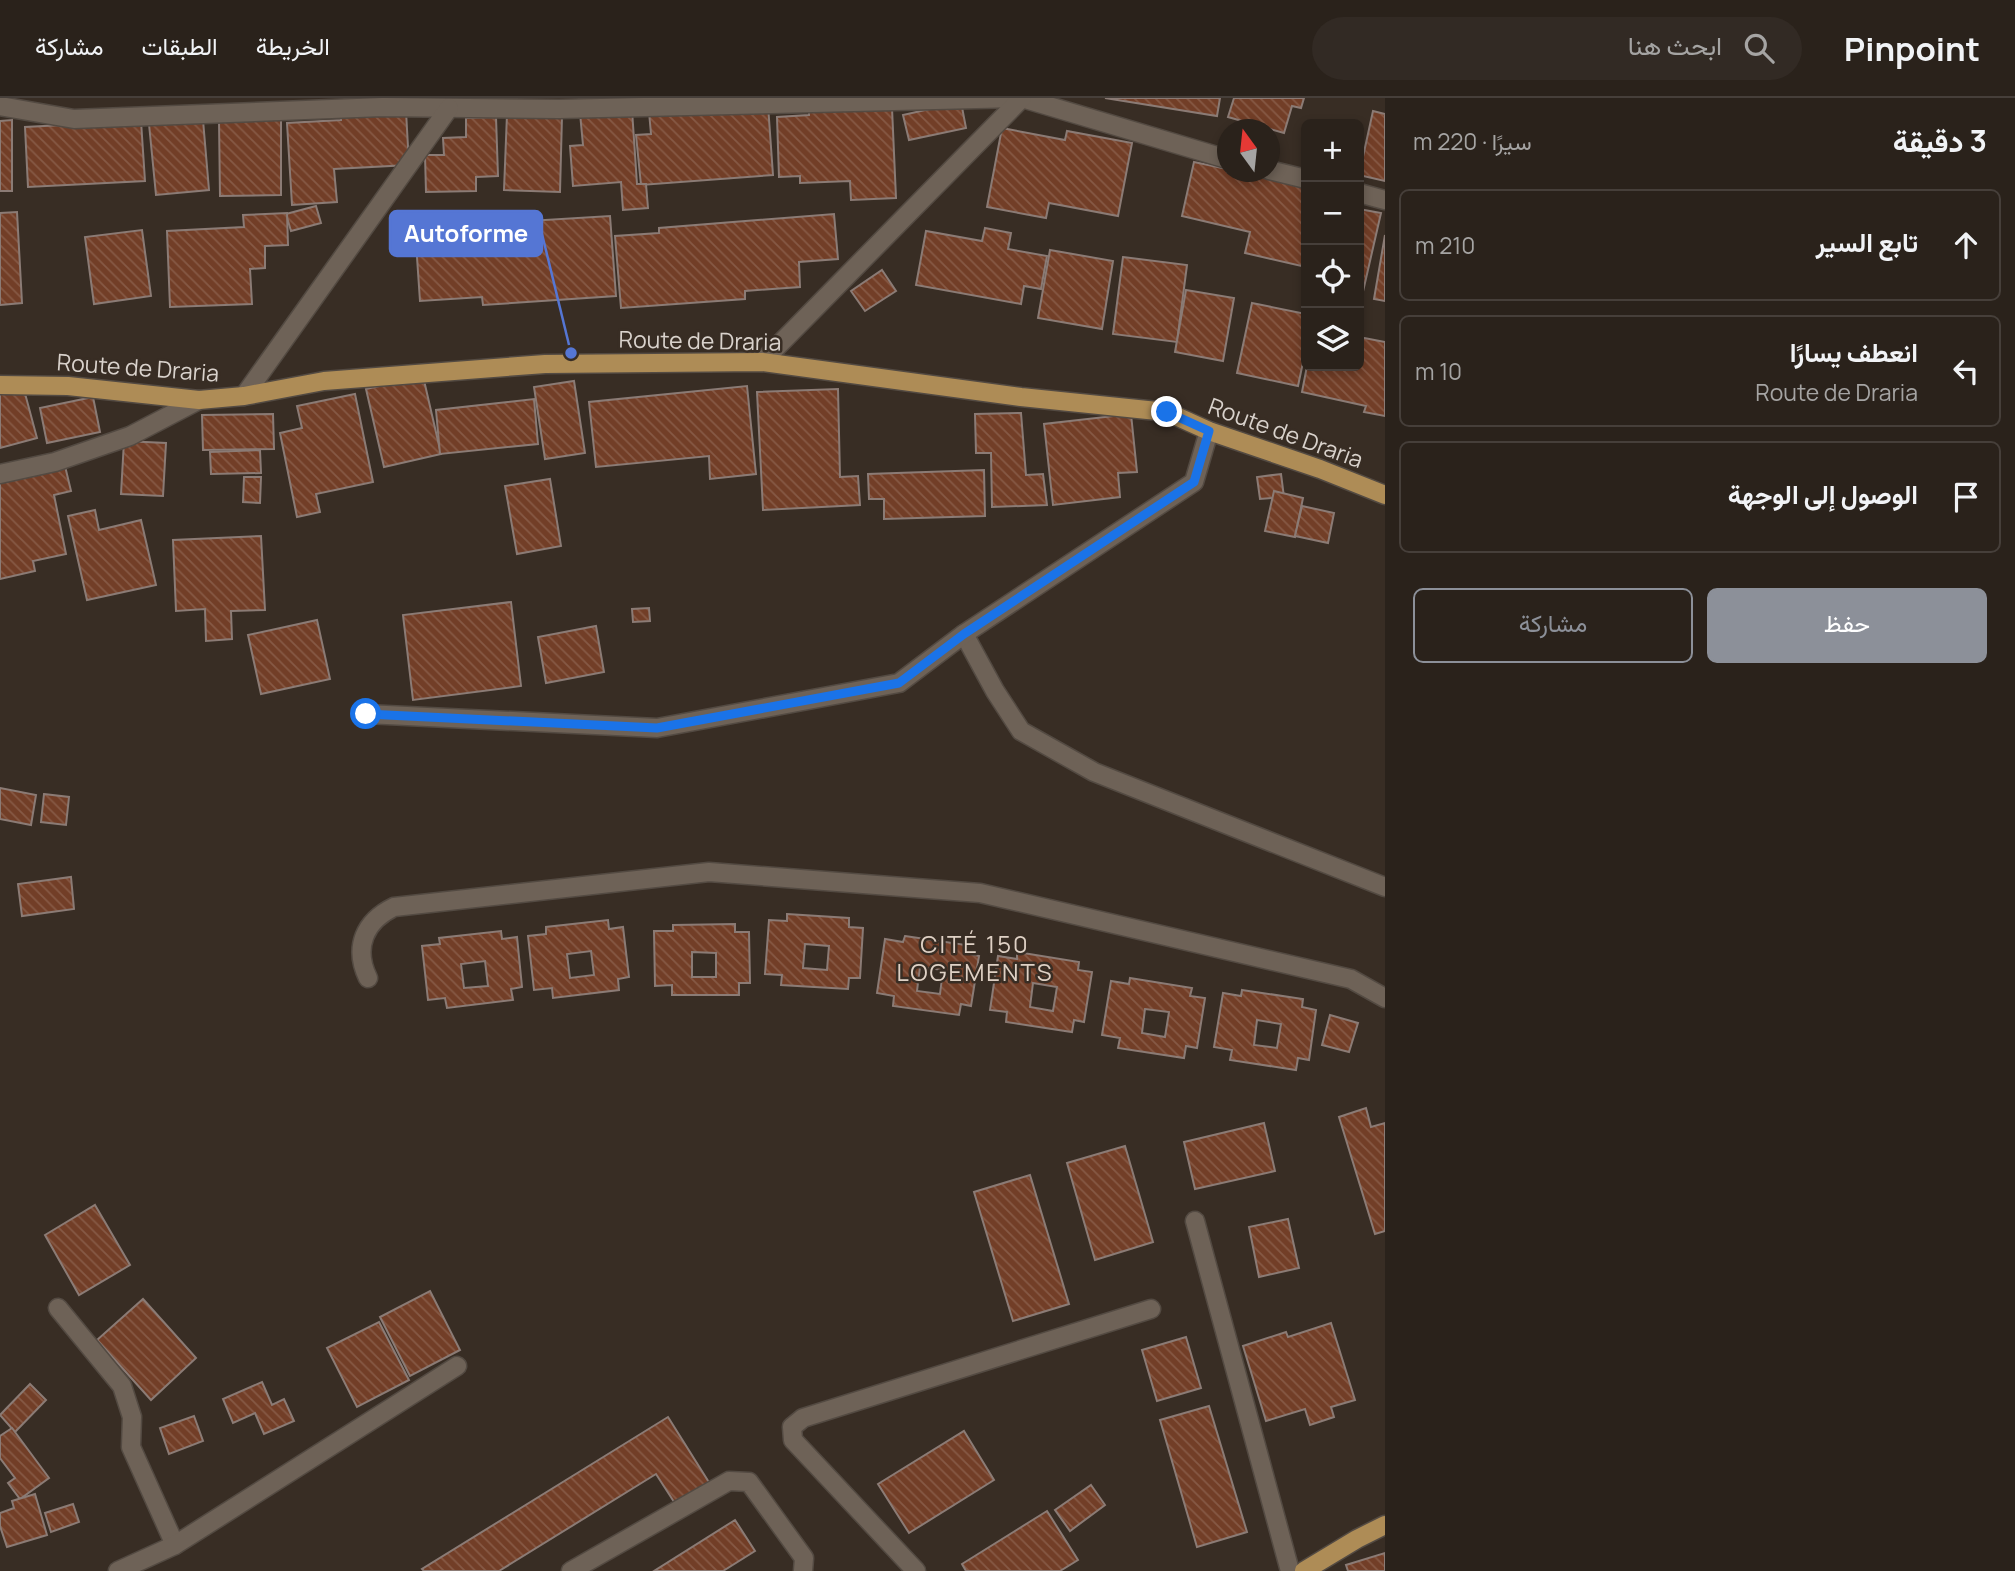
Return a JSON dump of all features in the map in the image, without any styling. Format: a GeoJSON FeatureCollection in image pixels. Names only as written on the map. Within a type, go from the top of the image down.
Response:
{"type":"FeatureCollection","features":[{"type":"Feature","properties":{"kind":"main road","name":"Route de Draria"},"geometry":{"type":"LineString","coordinates":[[0,385],[68,386],[199,400],[244,396],[324,381],[545,364],[762,362],[1021,397],[1167,412],[1209,431],[1320,469],[1385,495]]}},
{"type":"Feature","properties":{"kind":"main road"},"geometry":{"type":"LineString","coordinates":[[1304,1571],[1385,1525]]}},
{"type":"Feature","properties":{"kind":"street"},"geometry":{"type":"LineString","coordinates":[[762,362],[1022,98]]}},
{"type":"Feature","properties":{"kind":"street"},"geometry":{"type":"LineString","coordinates":[[0,106],[74,118],[563,103],[1022,98],[1217,156]]}},
{"type":"Feature","properties":{"kind":"street"},"geometry":{"type":"LineString","coordinates":[[244,396],[449,108]]}},
{"type":"Feature","properties":{"kind":"street"},"geometry":{"type":"LineString","coordinates":[[1280,173],[1301,178]]}},
{"type":"Feature","properties":{"kind":"street"},"geometry":{"type":"LineString","coordinates":[[1364,194],[1385,200]]}},
{"type":"Feature","properties":{"kind":"street"},"geometry":{"type":"LineString","coordinates":[[0,474],[55,462],[130,436],[199,400]]}},
{"type":"Feature","properties":{"kind":"street"},"geometry":{"type":"LineString","coordinates":[[366,714],[657,728],[899,683],[964,634],[1194,482],[1209,431]]}},
{"type":"Feature","properties":{"kind":"street"},"geometry":{"type":"LineString","coordinates":[[964,634],[995,691],[1021,731],[1094,772],[1385,887]]}},
{"type":"Feature","properties":{"kind":"street"},"geometry":{"type":"LineString","coordinates":[[368,978],[360,956],[364,934],[372,922],[394,907],[709,872],[979,893],[1351,979],[1385,998]]}},
{"type":"Feature","properties":{"kind":"street"},"geometry":{"type":"LineString","coordinates":[[1195,1222],[1290,1571]]}},
{"type":"Feature","properties":{"kind":"street"},"geometry":{"type":"LineString","coordinates":[[58,1308],[122,1386],[132,1417],[131,1447],[175,1545]]}},
{"type":"Feature","properties":{"kind":"street"},"geometry":{"type":"LineString","coordinates":[[916,1571],[793,1440],[792,1426],[803,1418],[1151,1309]]}},
{"type":"Feature","properties":{"kind":"street"},"geometry":{"type":"LineString","coordinates":[[118,1571],[175,1545],[457,1366]]}},
{"type":"Feature","properties":{"kind":"street"},"geometry":{"type":"LineString","coordinates":[[571,1571],[729,1481],[749,1482],[804,1558],[803,1571]]}},
{"type":"Feature","properties":{"kind":"building"},"geometry":{"type":"Polygon","coordinates":[[[1105,98],[1220,98],[1217,116],[1105,98]]]}},
{"type":"Feature","properties":{"kind":"building"},"geometry":{"type":"Polygon","coordinates":[[[1234,98],[1304,98],[1301,108],[1292,106],[1284,133],[1280,132],[1280,119],[1228,117],[1234,98]]]}},
{"type":"Feature","properties":{"kind":"building"},"geometry":{"type":"Polygon","coordinates":[[[961,102],[966,128],[909,140],[903,115],[961,102]]]}},
{"type":"Feature","properties":{"kind":"building"},"geometry":{"type":"Polygon","coordinates":[[[768,105],[773,175],[641,185],[636,135],[651,134],[649,112],[768,105]]]}},
{"type":"Feature","properties":{"kind":"building"},"geometry":{"type":"Polygon","coordinates":[[[892,108],[896,198],[851,200],[850,181],[800,183],[800,176],[779,177],[777,117],[809,115],[809,111],[892,108]]]}},
{"type":"Feature","properties":{"kind":"building"},"geometry":{"type":"Polygon","coordinates":[[[632,110],[637,184],[646,184],[648,208],[623,210],[621,182],[573,186],[570,146],[583,145],[580,113],[632,110]]]}},
{"type":"Feature","properties":{"kind":"building"},"geometry":{"type":"Polygon","coordinates":[[[406,111],[409,165],[334,169],[337,202],[292,205],[287,123],[341,120],[341,116],[406,111]]]}},
{"type":"Feature","properties":{"kind":"building"},"geometry":{"type":"Polygon","coordinates":[[[1373,111],[1385,114],[1385,181],[1364,176],[1364,152],[1373,111]]]}},
{"type":"Feature","properties":{"kind":"building"},"geometry":{"type":"Polygon","coordinates":[[[507,114],[562,116],[560,192],[504,190],[507,114]]]}},
{"type":"Feature","properties":{"kind":"building"},"geometry":{"type":"Polygon","coordinates":[[[496,117],[498,176],[476,177],[476,191],[426,192],[425,155],[444,155],[443,138],[466,137],[466,118],[496,117]]]}},
{"type":"Feature","properties":{"kind":"building"},"geometry":{"type":"Polygon","coordinates":[[[281,119],[281,195],[220,196],[219,120],[281,119]]]}},
{"type":"Feature","properties":{"kind":"building"},"geometry":{"type":"Polygon","coordinates":[[[12,120],[12,191],[0,191],[0,121],[12,120]]]}},
{"type":"Feature","properties":{"kind":"building"},"geometry":{"type":"Polygon","coordinates":[[[203,120],[209,190],[156,195],[149,124],[203,120]]]}},
{"type":"Feature","properties":{"kind":"building"},"geometry":{"type":"Polygon","coordinates":[[[141,121],[145,181],[28,187],[25,127],[141,121]]]}},
{"type":"Feature","properties":{"kind":"building"},"geometry":{"type":"Polygon","coordinates":[[[1002,128],[1065,140],[1067,131],[1132,143],[1118,216],[1049,203],[1046,218],[987,207],[1002,128]]]}},
{"type":"Feature","properties":{"kind":"building"},"geometry":{"type":"Polygon","coordinates":[[[1194,162],[1217,167],[1217,182],[1280,181],[1301,186],[1301,266],[1245,253],[1250,232],[1182,216],[1194,162]]]}},
{"type":"Feature","properties":{"kind":"building"},"geometry":{"type":"Polygon","coordinates":[[[316,206],[321,223],[291,231],[286,214],[316,206]]]}},
{"type":"Feature","properties":{"kind":"building"},"geometry":{"type":"Polygon","coordinates":[[[1364,210],[1381,213],[1364,287],[1364,210]]]}},
{"type":"Feature","properties":{"kind":"building"},"geometry":{"type":"Polygon","coordinates":[[[17,212],[22,303],[0,305],[0,213],[17,212]]]}},
{"type":"Feature","properties":{"kind":"building"},"geometry":{"type":"Polygon","coordinates":[[[287,213],[288,245],[265,246],[265,268],[250,269],[252,304],[170,307],[167,231],[244,227],[243,215],[287,213]]]}},
{"type":"Feature","properties":{"kind":"building"},"geometry":{"type":"Polygon","coordinates":[[[834,214],[838,259],[799,262],[800,287],[745,291],[745,299],[621,308],[615,236],[659,233],[659,228],[834,214]]]}},
{"type":"Feature","properties":{"kind":"building"},"geometry":{"type":"Polygon","coordinates":[[[610,216],[616,296],[483,305],[482,297],[420,301],[415,228],[610,216]]]}},
{"type":"Feature","properties":{"kind":"building"},"geometry":{"type":"Polygon","coordinates":[[[985,228],[1011,233],[1008,249],[1047,256],[1041,289],[1024,286],[1021,304],[916,285],[926,231],[982,241],[985,228]]]}},
{"type":"Feature","properties":{"kind":"building"},"geometry":{"type":"Polygon","coordinates":[[[142,230],[151,296],[94,304],[85,237],[142,230]]]}},
{"type":"Feature","properties":{"kind":"building"},"geometry":{"type":"Polygon","coordinates":[[[1385,235],[1385,301],[1374,299],[1385,235]]]}},
{"type":"Feature","properties":{"kind":"building"},"geometry":{"type":"Polygon","coordinates":[[[1050,250],[1113,261],[1102,329],[1038,318],[1050,250]]]}},
{"type":"Feature","properties":{"kind":"building"},"geometry":{"type":"Polygon","coordinates":[[[1123,257],[1187,265],[1177,342],[1113,334],[1123,257]]]}},
{"type":"Feature","properties":{"kind":"building"},"geometry":{"type":"Polygon","coordinates":[[[882,270],[896,291],[865,311],[851,291],[882,270]]]}},
{"type":"Feature","properties":{"kind":"building"},"geometry":{"type":"Polygon","coordinates":[[[1186,290],[1234,298],[1223,361],[1175,352],[1186,290]]]}},
{"type":"Feature","properties":{"kind":"building"},"geometry":{"type":"Polygon","coordinates":[[[1252,303],[1301,313],[1301,371],[1298,386],[1237,373],[1252,303]]]}},
{"type":"Feature","properties":{"kind":"building"},"geometry":{"type":"Polygon","coordinates":[[[1364,338],[1385,342],[1385,416],[1364,412],[1366,406],[1302,392],[1306,371],[1364,371],[1364,338]]]}},
{"type":"Feature","properties":{"kind":"building"},"geometry":{"type":"Polygon","coordinates":[[[423,376],[441,454],[384,467],[366,389],[423,376]]]}},
{"type":"Feature","properties":{"kind":"building"},"geometry":{"type":"Polygon","coordinates":[[[574,381],[585,453],[545,459],[534,387],[574,381]]]}},
{"type":"Feature","properties":{"kind":"building"},"geometry":{"type":"Polygon","coordinates":[[[23,386],[37,438],[0,448],[0,393],[23,386]]]}},
{"type":"Feature","properties":{"kind":"building"},"geometry":{"type":"Polygon","coordinates":[[[747,386],[756,474],[710,479],[709,456],[596,467],[589,402],[747,386]]]}},
{"type":"Feature","properties":{"kind":"building"},"geometry":{"type":"Polygon","coordinates":[[[838,389],[840,477],[858,476],[860,505],[763,510],[757,392],[838,389]]]}},
{"type":"Feature","properties":{"kind":"building"},"geometry":{"type":"Polygon","coordinates":[[[355,394],[373,482],[316,494],[320,512],[297,517],[280,433],[302,428],[297,406],[355,394]]]}},
{"type":"Feature","properties":{"kind":"building"},"geometry":{"type":"Polygon","coordinates":[[[93,397],[100,432],[47,443],[40,408],[93,397]]]}},
{"type":"Feature","properties":{"kind":"building"},"geometry":{"type":"Polygon","coordinates":[[[534,399],[538,444],[440,454],[436,410],[534,399]]]}},
{"type":"Feature","properties":{"kind":"building"},"geometry":{"type":"Polygon","coordinates":[[[1021,413],[1026,475],[1043,474],[1047,505],[992,507],[991,453],[976,453],[975,414],[1021,413]]]}},
{"type":"Feature","properties":{"kind":"building"},"geometry":{"type":"Polygon","coordinates":[[[273,414],[274,449],[203,450],[202,415],[273,414]]]}},
{"type":"Feature","properties":{"kind":"building"},"geometry":{"type":"Polygon","coordinates":[[[1131,414],[1137,472],[1118,473],[1120,497],[1053,505],[1044,424],[1131,414]]]}},
{"type":"Feature","properties":{"kind":"building"},"geometry":{"type":"Polygon","coordinates":[[[124,441],[166,443],[163,496],[121,494],[124,441]]]}},
{"type":"Feature","properties":{"kind":"building"},"geometry":{"type":"Polygon","coordinates":[[[260,450],[261,473],[211,474],[210,452],[260,450]]]}},
{"type":"Feature","properties":{"kind":"building"},"geometry":{"type":"Polygon","coordinates":[[[65,466],[71,491],[54,495],[66,554],[33,561],[35,571],[0,579],[0,480],[65,466]]]}},
{"type":"Feature","properties":{"kind":"building"},"geometry":{"type":"Polygon","coordinates":[[[984,470],[985,516],[884,519],[884,499],[869,499],[868,474],[984,470]]]}},
{"type":"Feature","properties":{"kind":"building"},"geometry":{"type":"Polygon","coordinates":[[[1281,474],[1284,497],[1260,499],[1257,477],[1281,474]]]}},
{"type":"Feature","properties":{"kind":"building"},"geometry":{"type":"Polygon","coordinates":[[[244,477],[261,477],[260,503],[243,502],[244,477]]]}},
{"type":"Feature","properties":{"kind":"building"},"geometry":{"type":"Polygon","coordinates":[[[550,479],[561,546],[517,554],[505,486],[550,479]]]}},
{"type":"Feature","properties":{"kind":"building"},"geometry":{"type":"Polygon","coordinates":[[[1274,491],[1303,498],[1295,537],[1265,531],[1274,491]]]}},
{"type":"Feature","properties":{"kind":"building"},"geometry":{"type":"Polygon","coordinates":[[[1302,506],[1334,513],[1328,543],[1295,536],[1302,506]]]}},
{"type":"Feature","properties":{"kind":"building"},"geometry":{"type":"Polygon","coordinates":[[[95,510],[99,530],[141,520],[156,585],[87,600],[68,516],[95,510]]]}},
{"type":"Feature","properties":{"kind":"building"},"geometry":{"type":"Polygon","coordinates":[[[261,536],[265,610],[231,611],[232,639],[206,641],[205,609],[176,611],[173,540],[261,536]]]}},
{"type":"Feature","properties":{"kind":"building"},"geometry":{"type":"Polygon","coordinates":[[[511,602],[521,686],[413,700],[403,615],[511,602]]]}},
{"type":"Feature","properties":{"kind":"building"},"geometry":{"type":"Polygon","coordinates":[[[649,608],[650,621],[633,622],[632,609],[649,608]]]}},
{"type":"Feature","properties":{"kind":"building"},"geometry":{"type":"Polygon","coordinates":[[[317,620],[330,679],[261,694],[248,635],[317,620]]]}},
{"type":"Feature","properties":{"kind":"building"},"geometry":{"type":"Polygon","coordinates":[[[596,626],[604,672],[546,683],[538,637],[596,626]]]}},
{"type":"Feature","properties":{"kind":"building"},"geometry":{"type":"Polygon","coordinates":[[[0,788],[36,795],[31,825],[0,819],[0,788]]]}},
{"type":"Feature","properties":{"kind":"building"},"geometry":{"type":"Polygon","coordinates":[[[44,794],[69,797],[66,825],[41,822],[44,794]]]}},
{"type":"Feature","properties":{"kind":"building"},"geometry":{"type":"Polygon","coordinates":[[[71,877],[74,909],[22,916],[18,884],[71,877]]]}},
{"type":"Feature","properties":{"kind":"building"},"geometry":{"type":"Polygon","coordinates":[[[787,914],[849,918],[849,927],[863,928],[860,978],[849,978],[848,989],[781,985],[782,975],[765,974],[769,920],[787,921],[787,914]],[[805,944],[803,968],[827,970],[829,946],[805,944]]]}},
{"type":"Feature","properties":{"kind":"building"},"geometry":{"type":"Polygon","coordinates":[[[608,920],[609,929],[623,927],[629,977],[618,979],[619,990],[553,998],[552,988],[534,990],[528,936],[546,934],[546,927],[608,920]],[[591,951],[567,954],[570,978],[594,975],[591,951]]]}},
{"type":"Feature","properties":{"kind":"building"},"geometry":{"type":"Polygon","coordinates":[[[735,924],[735,932],[749,932],[750,983],[739,983],[739,995],[672,995],[672,985],[655,986],[654,931],[673,931],[673,925],[735,924]],[[692,952],[692,977],[716,977],[716,953],[692,952]]]}},
{"type":"Feature","properties":{"kind":"building"},"geometry":{"type":"Polygon","coordinates":[[[501,931],[502,939],[517,937],[522,987],[511,989],[513,1000],[447,1008],[445,998],[428,1000],[422,946],[440,944],[439,938],[501,931]],[[485,961],[461,964],[464,988],[488,986],[485,961]]]}},
{"type":"Feature","properties":{"kind":"building"},"geometry":{"type":"Polygon","coordinates":[[[905,936],[966,945],[965,953],[979,956],[971,1006],[961,1004],[959,1015],[893,1006],[894,996],[877,993],[885,939],[903,942],[905,936]],[[920,967],[917,991],[940,994],[943,970],[920,967]]]}},
{"type":"Feature","properties":{"kind":"building"},"geometry":{"type":"Polygon","coordinates":[[[1017,952],[1079,962],[1078,970],[1092,972],[1084,1022],[1074,1020],[1072,1032],[1006,1022],[1007,1012],[990,1010],[998,956],[1017,959],[1017,952]],[[1033,983],[1030,1007],[1053,1011],[1057,987],[1033,983]]]}},
{"type":"Feature","properties":{"kind":"building"},"geometry":{"type":"Polygon","coordinates":[[[1130,978],[1192,988],[1190,996],[1205,998],[1197,1048],[1186,1046],[1184,1058],[1118,1048],[1120,1038],[1102,1035],[1111,981],[1129,984],[1130,978]],[[1145,1009],[1142,1033],[1165,1037],[1169,1012],[1145,1009]]]}},
{"type":"Feature","properties":{"kind":"building"},"geometry":{"type":"Polygon","coordinates":[[[1242,990],[1303,999],[1302,1007],[1316,1010],[1309,1060],[1298,1058],[1296,1070],[1230,1060],[1232,1050],[1214,1047],[1223,993],[1241,996],[1242,990]],[[1257,1020],[1254,1045],[1277,1048],[1281,1024],[1257,1020]]]}},
{"type":"Feature","properties":{"kind":"building"},"geometry":{"type":"Polygon","coordinates":[[[1330,1015],[1358,1023],[1349,1052],[1322,1045],[1330,1015]]]}},
{"type":"Feature","properties":{"kind":"building"},"geometry":{"type":"Polygon","coordinates":[[[1366,1108],[1371,1127],[1385,1123],[1385,1231],[1375,1234],[1339,1117],[1366,1108]]]}},
{"type":"Feature","properties":{"kind":"building"},"geometry":{"type":"Polygon","coordinates":[[[1264,1123],[1275,1171],[1195,1189],[1184,1142],[1264,1123]]]}},
{"type":"Feature","properties":{"kind":"building"},"geometry":{"type":"Polygon","coordinates":[[[1125,1146],[1153,1242],[1095,1260],[1067,1163],[1125,1146]]]}},
{"type":"Feature","properties":{"kind":"building"},"geometry":{"type":"Polygon","coordinates":[[[1030,1175],[1069,1304],[1013,1321],[974,1192],[1030,1175]]]}},
{"type":"Feature","properties":{"kind":"building"},"geometry":{"type":"Polygon","coordinates":[[[95,1205],[130,1265],[79,1295],[45,1235],[95,1205]]]}},
{"type":"Feature","properties":{"kind":"building"},"geometry":{"type":"Polygon","coordinates":[[[1288,1219],[1299,1268],[1259,1277],[1249,1227],[1288,1219]]]}},
{"type":"Feature","properties":{"kind":"building"},"geometry":{"type":"Polygon","coordinates":[[[430,1291],[460,1350],[410,1376],[380,1317],[430,1291]]]}},
{"type":"Feature","properties":{"kind":"building"},"geometry":{"type":"Polygon","coordinates":[[[143,1299],[196,1358],[151,1400],[97,1340],[143,1299]]]}},
{"type":"Feature","properties":{"kind":"building"},"geometry":{"type":"Polygon","coordinates":[[[379,1322],[409,1380],[357,1407],[327,1348],[379,1322]]]}},
{"type":"Feature","properties":{"kind":"building"},"geometry":{"type":"Polygon","coordinates":[[[1331,1323],[1355,1400],[1331,1407],[1334,1417],[1310,1425],[1305,1409],[1266,1421],[1243,1346],[1286,1332],[1288,1337],[1331,1323]]]}},
{"type":"Feature","properties":{"kind":"building"},"geometry":{"type":"Polygon","coordinates":[[[1186,1337],[1201,1388],[1157,1401],[1142,1350],[1186,1337]]]}},
{"type":"Feature","properties":{"kind":"building"},"geometry":{"type":"Polygon","coordinates":[[[262,1382],[272,1405],[284,1399],[294,1421],[264,1434],[255,1413],[233,1423],[223,1399],[262,1382]]]}},
{"type":"Feature","properties":{"kind":"building"},"geometry":{"type":"Polygon","coordinates":[[[30,1384],[46,1400],[15,1432],[0,1415],[30,1384]]]}},
{"type":"Feature","properties":{"kind":"building"},"geometry":{"type":"Polygon","coordinates":[[[1209,1406],[1247,1532],[1197,1547],[1160,1420],[1209,1406]]]}},
{"type":"Feature","properties":{"kind":"building"},"geometry":{"type":"Polygon","coordinates":[[[194,1416],[203,1441],[169,1454],[160,1428],[194,1416]]]}},
{"type":"Feature","properties":{"kind":"building"},"geometry":{"type":"Polygon","coordinates":[[[668,1417],[710,1484],[676,1505],[656,1474],[499,1571],[422,1569],[668,1417]]]}},
{"type":"Feature","properties":{"kind":"building"},"geometry":{"type":"Polygon","coordinates":[[[12,1428],[49,1478],[20,1499],[8,1483],[15,1478],[0,1458],[0,1436],[12,1428]]]}},
{"type":"Feature","properties":{"kind":"building"},"geometry":{"type":"Polygon","coordinates":[[[964,1431],[994,1480],[909,1533],[878,1484],[964,1431]]]}},
{"type":"Feature","properties":{"kind":"building"},"geometry":{"type":"Polygon","coordinates":[[[1091,1485],[1105,1505],[1070,1531],[1055,1510],[1091,1485]]]}},
{"type":"Feature","properties":{"kind":"building"},"geometry":{"type":"Polygon","coordinates":[[[35,1494],[47,1535],[7,1547],[0,1526],[0,1513],[14,1508],[12,1501],[35,1494]]]}},
{"type":"Feature","properties":{"kind":"building"},"geometry":{"type":"Polygon","coordinates":[[[73,1504],[79,1522],[51,1532],[45,1513],[73,1504]]]}},
{"type":"Feature","properties":{"kind":"building"},"geometry":{"type":"Polygon","coordinates":[[[1047,1511],[1078,1560],[1060,1571],[966,1571],[962,1564],[1047,1511]]]}},
{"type":"Feature","properties":{"kind":"building"},"geometry":{"type":"Polygon","coordinates":[[[735,1520],[755,1551],[723,1571],[654,1571],[735,1520]]]}},
{"type":"Feature","properties":{"kind":"building"},"geometry":{"type":"Polygon","coordinates":[[[1385,1553],[1385,1571],[1348,1571],[1346,1565],[1385,1553]]]}},
{"type":"Feature","properties":{"kind":"place","name":"Autoforme"},"geometry":{"type":"Point","coordinates":[571,353]}},
{"type":"Feature","properties":{"kind":"district","name":"CITÉ 150 LOGEMENTS"},"geometry":{"type":"Point","coordinates":[975,957]}},
{"type":"Feature","properties":{"kind":"route"},"geometry":{"type":"LineString","coordinates":[[366,714],[657,728],[899,683],[964,634],[1194,482],[1209,431],[1167,412]]}}]}
